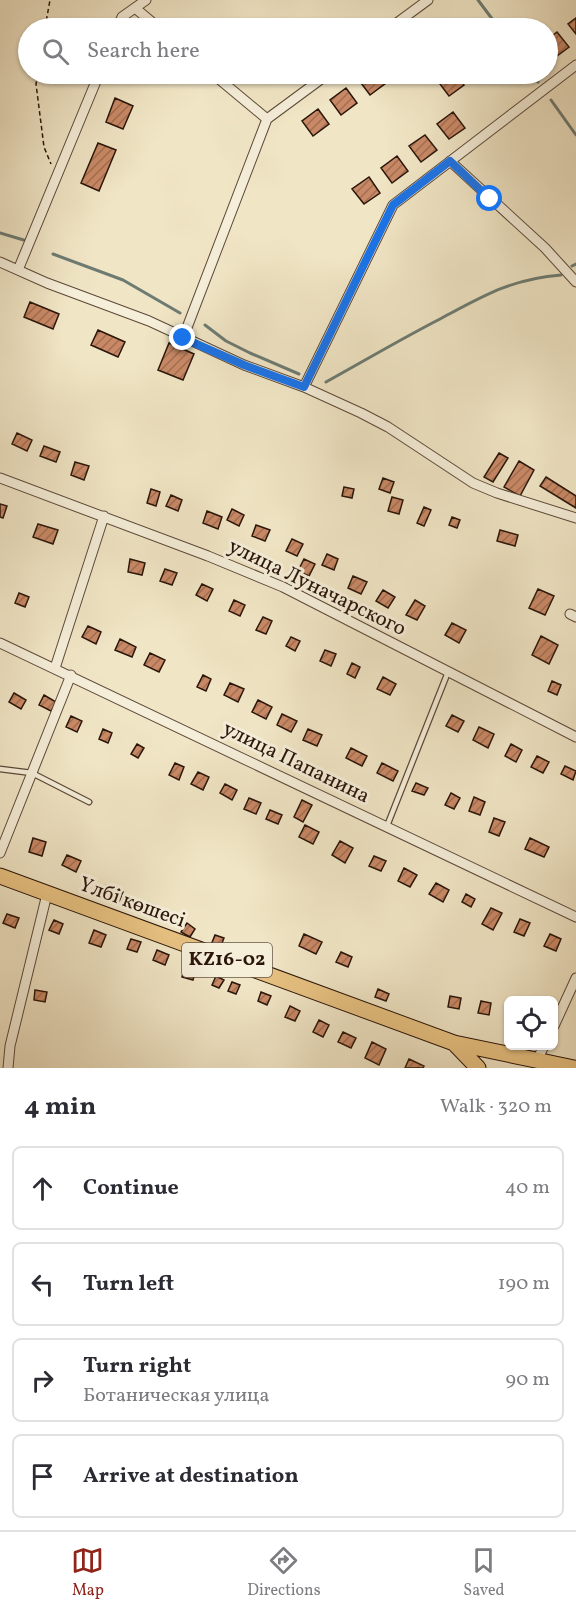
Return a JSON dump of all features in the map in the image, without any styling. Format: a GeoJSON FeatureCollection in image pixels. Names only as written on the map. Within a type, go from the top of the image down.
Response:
{"type":"FeatureCollection","features":[{"type":"Feature","properties":{"kind":"main road","name":"Үлбі көшесі"},"geometry":{"type":"LineString","coordinates":[[0,876],[454,1043]]}},
{"type":"Feature","properties":{"kind":"main road","name":"KZ16-02"},"geometry":{"type":"LineString","coordinates":[[454,1043],[574,1068]]}},
{"type":"Feature","properties":{"kind":"main road","name":"KZ16-02"},"geometry":{"type":"LineString","coordinates":[[454,1043],[478,1068]]}},
{"type":"Feature","properties":{"kind":"main road"},"geometry":{"type":"LineString","coordinates":[[501,1068],[518,1056]]}},
{"type":"Feature","properties":{"kind":"street"},"geometry":{"type":"LineString","coordinates":[[122,18],[146,0]]}},
{"type":"Feature","properties":{"kind":"street"},"geometry":{"type":"LineString","coordinates":[[404,18],[428,0]]}},
{"type":"Feature","properties":{"kind":"street"},"geometry":{"type":"LineString","coordinates":[[135,8],[147,18]]}},
{"type":"Feature","properties":{"kind":"street"},"geometry":{"type":"LineString","coordinates":[[558,79],[576,65]]}},
{"type":"Feature","properties":{"kind":"street"},"geometry":{"type":"LineString","coordinates":[[18,270],[95,84]]}},
{"type":"Feature","properties":{"kind":"street"},"geometry":{"type":"LineString","coordinates":[[225,84],[267,119]]}},
{"type":"Feature","properties":{"kind":"street"},"geometry":{"type":"LineString","coordinates":[[183,338],[267,119],[314,84]]}},
{"type":"Feature","properties":{"kind":"street"},"geometry":{"type":"LineString","coordinates":[[304,387],[393,205],[551,84]]}},
{"type":"Feature","properties":{"kind":"street"},"geometry":{"type":"LineString","coordinates":[[450,161],[545,248],[576,282]]}},
{"type":"Feature","properties":{"kind":"street"},"geometry":{"type":"LineString","coordinates":[[0,262],[47,283],[149,321],[244,365],[304,387],[361,413],[388,427],[473,483],[576,518]]}},
{"type":"Feature","properties":{"kind":"street","name":"улица Луначарского"},"geometry":{"type":"LineString","coordinates":[[0,478],[104,516],[282,587],[576,737]]}},
{"type":"Feature","properties":{"kind":"street"},"geometry":{"type":"LineString","coordinates":[[56,668],[104,516]]}},
{"type":"Feature","properties":{"kind":"street","name":"улица Папанина"},"geometry":{"type":"LineString","coordinates":[[0,643],[576,917]]}},
{"type":"Feature","properties":{"kind":"street"},"geometry":{"type":"LineString","coordinates":[[0,853],[71,675]]}},
{"type":"Feature","properties":{"kind":"street"},"geometry":{"type":"LineString","coordinates":[[8,1068],[10,1046],[46,894]]}},
{"type":"Feature","properties":{"kind":"street"},"geometry":{"type":"LineString","coordinates":[[558,1017],[576,978]]}},
{"type":"Feature","properties":{"kind":"street"},"geometry":{"type":"LineString","coordinates":[[537,1060],[542,1050]]}},
{"type":"Feature","properties":{"kind":"lane"},"geometry":{"type":"LineString","coordinates":[[387,826],[448,672]]}},
{"type":"Feature","properties":{"kind":"lane"},"geometry":{"type":"LineString","coordinates":[[0,769],[32,773],[89,802]]}},
{"type":"Feature","properties":{"kind":"path"},"geometry":{"type":"LineString","coordinates":[[47,18],[50,0]]}},
{"type":"Feature","properties":{"kind":"path"},"geometry":{"type":"LineString","coordinates":[[36,84],[44,147],[56,177]]}},
{"type":"Feature","properties":{"kind":"building"},"geometry":{"type":"Polygon","coordinates":[[[576,18],[576,34],[568,24],[576,18]]]}},
{"type":"Feature","properties":{"kind":"building"},"geometry":{"type":"Polygon","coordinates":[[[558,33],[569,47],[558,55],[558,33]]]}},
{"type":"Feature","properties":{"kind":"building"},"geometry":{"type":"Polygon","coordinates":[[[362,84],[385,84],[370,95],[362,84]]]}},
{"type":"Feature","properties":{"kind":"building"},"geometry":{"type":"Polygon","coordinates":[[[440,84],[464,85],[449,96],[440,84]]]}},
{"type":"Feature","properties":{"kind":"building"},"geometry":{"type":"Polygon","coordinates":[[[346,88],[357,103],[341,115],[330,100],[346,88]]]}},
{"type":"Feature","properties":{"kind":"building"},"geometry":{"type":"Polygon","coordinates":[[[115,98],[133,106],[123,129],[106,122],[115,98]]]}},
{"type":"Feature","properties":{"kind":"building"},"geometry":{"type":"Polygon","coordinates":[[[318,109],[329,124],[313,136],[302,121],[318,109]]]}},
{"type":"Feature","properties":{"kind":"building"},"geometry":{"type":"Polygon","coordinates":[[[453,112],[465,128],[449,139],[437,124],[453,112]]]}},
{"type":"Feature","properties":{"kind":"building"},"geometry":{"type":"Polygon","coordinates":[[[425,135],[437,150],[421,162],[409,146],[425,135]]]}},
{"type":"Feature","properties":{"kind":"building"},"geometry":{"type":"Polygon","coordinates":[[[98,143],[116,150],[99,191],[81,183],[98,143]]]}},
{"type":"Feature","properties":{"kind":"building"},"geometry":{"type":"Polygon","coordinates":[[[397,156],[408,171],[392,183],[381,168],[397,156]]]}},
{"type":"Feature","properties":{"kind":"building"},"geometry":{"type":"Polygon","coordinates":[[[369,177],[380,193],[364,204],[352,189],[369,177]]]}},
{"type":"Feature","properties":{"kind":"building"},"geometry":{"type":"Polygon","coordinates":[[[30,302],[59,314],[53,329],[24,317],[30,302]]]}},
{"type":"Feature","properties":{"kind":"building"},"geometry":{"type":"Polygon","coordinates":[[[98,330],[125,342],[118,357],[91,345],[98,330]]]}},
{"type":"Feature","properties":{"kind":"building"},"geometry":{"type":"Polygon","coordinates":[[[169,343],[194,354],[183,380],[158,370],[169,343]]]}},
{"type":"Feature","properties":{"kind":"building"},"geometry":{"type":"Polygon","coordinates":[[[17,433],[32,440],[27,451],[12,444],[17,433]]]}},
{"type":"Feature","properties":{"kind":"building"},"geometry":{"type":"Polygon","coordinates":[[[44,446],[60,452],[56,462],[40,456],[44,446]]]}},
{"type":"Feature","properties":{"kind":"building"},"geometry":{"type":"Polygon","coordinates":[[[499,453],[508,458],[493,482],[484,477],[499,453]]]}},
{"type":"Feature","properties":{"kind":"building"},"geometry":{"type":"Polygon","coordinates":[[[519,461],[534,470],[520,496],[504,487],[519,461]]]}},
{"type":"Feature","properties":{"kind":"building"},"geometry":{"type":"Polygon","coordinates":[[[75,462],[89,466],[84,480],[71,475],[75,462]]]}},
{"type":"Feature","properties":{"kind":"building"},"geometry":{"type":"Polygon","coordinates":[[[546,477],[576,496],[576,508],[540,486],[546,477]]]}},
{"type":"Feature","properties":{"kind":"building"},"geometry":{"type":"Polygon","coordinates":[[[383,478],[394,482],[390,493],[379,489],[383,478]]]}},
{"type":"Feature","properties":{"kind":"building"},"geometry":{"type":"Polygon","coordinates":[[[344,487],[354,489],[352,498],[342,496],[344,487]]]}},
{"type":"Feature","properties":{"kind":"building"},"geometry":{"type":"Polygon","coordinates":[[[151,489],[160,492],[156,506],[147,503],[151,489]]]}},
{"type":"Feature","properties":{"kind":"building"},"geometry":{"type":"Polygon","coordinates":[[[171,495],[182,500],[178,511],[166,506],[171,495]]]}},
{"type":"Feature","properties":{"kind":"building"},"geometry":{"type":"Polygon","coordinates":[[[392,497],[403,500],[399,514],[388,511],[392,497]]]}},
{"type":"Feature","properties":{"kind":"building"},"geometry":{"type":"Polygon","coordinates":[[[0,504],[7,506],[3,518],[0,517],[0,504]]]}},
{"type":"Feature","properties":{"kind":"building"},"geometry":{"type":"Polygon","coordinates":[[[424,507],[431,510],[424,526],[417,523],[424,507]]]}},
{"type":"Feature","properties":{"kind":"building"},"geometry":{"type":"Polygon","coordinates":[[[232,509],[244,515],[239,526],[227,520],[232,509]]]}},
{"type":"Feature","properties":{"kind":"building"},"geometry":{"type":"Polygon","coordinates":[[[207,511],[222,517],[218,529],[203,523],[207,511]]]}},
{"type":"Feature","properties":{"kind":"building"},"geometry":{"type":"Polygon","coordinates":[[[452,517],[460,520],[457,528],[449,525],[452,517]]]}},
{"type":"Feature","properties":{"kind":"building"},"geometry":{"type":"Polygon","coordinates":[[[38,524],[58,530],[53,544],[33,537],[38,524]]]}},
{"type":"Feature","properties":{"kind":"building"},"geometry":{"type":"Polygon","coordinates":[[[256,525],[270,530],[265,541],[252,536],[256,525]]]}},
{"type":"Feature","properties":{"kind":"building"},"geometry":{"type":"Polygon","coordinates":[[[500,530],[518,535],[515,546],[497,541],[500,530]]]}},
{"type":"Feature","properties":{"kind":"building"},"geometry":{"type":"Polygon","coordinates":[[[292,539],[303,544],[297,556],[286,551],[292,539]]]}},
{"type":"Feature","properties":{"kind":"building"},"geometry":{"type":"Polygon","coordinates":[[[327,554],[338,559],[334,570],[322,565],[327,554]]]}},
{"type":"Feature","properties":{"kind":"building"},"geometry":{"type":"Polygon","coordinates":[[[130,559],[145,563],[142,575],[128,572],[130,559]]]}},
{"type":"Feature","properties":{"kind":"building"},"geometry":{"type":"Polygon","coordinates":[[[304,559],[315,564],[309,576],[298,571],[304,559]]]}},
{"type":"Feature","properties":{"kind":"building"},"geometry":{"type":"Polygon","coordinates":[[[165,569],[177,573],[172,585],[160,581],[165,569]]]}},
{"type":"Feature","properties":{"kind":"building"},"geometry":{"type":"Polygon","coordinates":[[[353,576],[367,582],[361,594],[348,588],[353,576]]]}},
{"type":"Feature","properties":{"kind":"building"},"geometry":{"type":"Polygon","coordinates":[[[202,584],[213,589],[207,601],[196,595],[202,584]]]}},
{"type":"Feature","properties":{"kind":"building"},"geometry":{"type":"Polygon","coordinates":[[[538,589],[554,596],[545,615],[529,608],[538,589]]]}},
{"type":"Feature","properties":{"kind":"building"},"geometry":{"type":"Polygon","coordinates":[[[383,590],[395,597],[388,608],[376,601],[383,590]]]}},
{"type":"Feature","properties":{"kind":"building"},"geometry":{"type":"Polygon","coordinates":[[[19,593],[29,597],[25,607],[15,603],[19,593]]]}},
{"type":"Feature","properties":{"kind":"building"},"geometry":{"type":"Polygon","coordinates":[[[234,600],[245,605],[240,616],[229,611],[234,600]]]}},
{"type":"Feature","properties":{"kind":"building"},"geometry":{"type":"Polygon","coordinates":[[[415,600],[425,606],[417,620],[406,615],[415,600]]]}},
{"type":"Feature","properties":{"kind":"building"},"geometry":{"type":"Polygon","coordinates":[[[263,617],[272,621],[266,634],[256,630],[263,617]]]}},
{"type":"Feature","properties":{"kind":"building"},"geometry":{"type":"Polygon","coordinates":[[[452,623],[466,630],[459,643],[445,635],[452,623]]]}},
{"type":"Feature","properties":{"kind":"building"},"geometry":{"type":"Polygon","coordinates":[[[88,626],[101,632],[96,644],[82,637],[88,626]]]}},
{"type":"Feature","properties":{"kind":"building"},"geometry":{"type":"Polygon","coordinates":[[[541,636],[558,645],[549,664],[532,655],[541,636]]]}},
{"type":"Feature","properties":{"kind":"building"},"geometry":{"type":"Polygon","coordinates":[[[291,637],[300,641],[295,651],[286,646],[291,637]]]}},
{"type":"Feature","properties":{"kind":"building"},"geometry":{"type":"Polygon","coordinates":[[[120,639],[136,647],[132,657],[115,650],[120,639]]]}},
{"type":"Feature","properties":{"kind":"building"},"geometry":{"type":"Polygon","coordinates":[[[325,650],[336,654],[331,666],[320,661],[325,650]]]}},
{"type":"Feature","properties":{"kind":"building"},"geometry":{"type":"Polygon","coordinates":[[[150,653],[165,660],[159,672],[144,665],[150,653]]]}},
{"type":"Feature","properties":{"kind":"building"},"geometry":{"type":"Polygon","coordinates":[[[352,663],[360,667],[355,678],[347,674],[352,663]]]}},
{"type":"Feature","properties":{"kind":"building"},"geometry":{"type":"Polygon","coordinates":[[[203,675],[211,679],[206,691],[197,687],[203,675]]]}},
{"type":"Feature","properties":{"kind":"building"},"geometry":{"type":"Polygon","coordinates":[[[383,677],[396,684],[390,695],[377,689],[383,677]]]}},
{"type":"Feature","properties":{"kind":"building"},"geometry":{"type":"Polygon","coordinates":[[[552,681],[561,685],[557,695],[548,691],[552,681]]]}},
{"type":"Feature","properties":{"kind":"building"},"geometry":{"type":"Polygon","coordinates":[[[230,683],[244,689],[238,702],[224,695],[230,683]]]}},
{"type":"Feature","properties":{"kind":"building"},"geometry":{"type":"Polygon","coordinates":[[[14,693],[26,700],[21,709],[9,702],[14,693]]]}},
{"type":"Feature","properties":{"kind":"building"},"geometry":{"type":"Polygon","coordinates":[[[44,695],[56,702],[51,711],[39,705],[44,695]]]}},
{"type":"Feature","properties":{"kind":"building"},"geometry":{"type":"Polygon","coordinates":[[[258,700],[272,707],[266,719],[252,712],[258,700]]]}},
{"type":"Feature","properties":{"kind":"building"},"geometry":{"type":"Polygon","coordinates":[[[282,714],[297,721],[291,732],[277,725],[282,714]]]}},
{"type":"Feature","properties":{"kind":"building"},"geometry":{"type":"Polygon","coordinates":[[[452,715],[464,721],[458,732],[446,726],[452,715]]]}},
{"type":"Feature","properties":{"kind":"building"},"geometry":{"type":"Polygon","coordinates":[[[71,716],[82,721],[77,732],[66,727],[71,716]]]}},
{"type":"Feature","properties":{"kind":"building"},"geometry":{"type":"Polygon","coordinates":[[[479,727],[494,734],[488,748],[473,740],[479,727]]]}},
{"type":"Feature","properties":{"kind":"building"},"geometry":{"type":"Polygon","coordinates":[[[103,729],[112,733],[108,743],[99,739],[103,729]]]}},
{"type":"Feature","properties":{"kind":"building"},"geometry":{"type":"Polygon","coordinates":[[[308,729],[322,735],[317,746],[303,740],[308,729]]]}},
{"type":"Feature","properties":{"kind":"building"},"geometry":{"type":"Polygon","coordinates":[[[137,744],[144,748],[138,758],[131,754],[137,744]]]}},
{"type":"Feature","properties":{"kind":"building"},"geometry":{"type":"Polygon","coordinates":[[[511,744],[522,750],[516,762],[505,756],[511,744]]]}},
{"type":"Feature","properties":{"kind":"building"},"geometry":{"type":"Polygon","coordinates":[[[351,748],[367,756],[362,766],[346,758],[351,748]]]}},
{"type":"Feature","properties":{"kind":"building"},"geometry":{"type":"Polygon","coordinates":[[[537,756],[549,762],[543,773],[531,767],[537,756]]]}},
{"type":"Feature","properties":{"kind":"building"},"geometry":{"type":"Polygon","coordinates":[[[175,763],[184,767],[179,780],[169,775],[175,763]]]}},
{"type":"Feature","properties":{"kind":"building"},"geometry":{"type":"Polygon","coordinates":[[[382,763],[398,771],[393,781],[377,773],[382,763]]]}},
{"type":"Feature","properties":{"kind":"building"},"geometry":{"type":"Polygon","coordinates":[[[565,766],[576,771],[573,780],[561,774],[565,766]]]}},
{"type":"Feature","properties":{"kind":"building"},"geometry":{"type":"Polygon","coordinates":[[[198,772],[209,777],[203,790],[191,784],[198,772]]]}},
{"type":"Feature","properties":{"kind":"building"},"geometry":{"type":"Polygon","coordinates":[[[416,783],[428,788],[424,795],[412,791],[416,783]]]}},
{"type":"Feature","properties":{"kind":"building"},"geometry":{"type":"Polygon","coordinates":[[[225,784],[237,790],[232,800],[220,793],[225,784]]]}},
{"type":"Feature","properties":{"kind":"building"},"geometry":{"type":"Polygon","coordinates":[[[451,793],[460,798],[454,809],[445,805],[451,793]]]}},
{"type":"Feature","properties":{"kind":"building"},"geometry":{"type":"Polygon","coordinates":[[[474,797],[485,802],[480,815],[469,811],[474,797]]]}},
{"type":"Feature","properties":{"kind":"building"},"geometry":{"type":"Polygon","coordinates":[[[249,798],[261,803],[256,814],[244,809],[249,798]]]}},
{"type":"Feature","properties":{"kind":"building"},"geometry":{"type":"Polygon","coordinates":[[[302,800],[312,805],[303,822],[294,817],[302,800]]]}},
{"type":"Feature","properties":{"kind":"building"},"geometry":{"type":"Polygon","coordinates":[[[270,810],[282,815],[278,824],[266,819],[270,810]]]}},
{"type":"Feature","properties":{"kind":"building"},"geometry":{"type":"Polygon","coordinates":[[[494,818],[505,822],[499,836],[489,832],[494,818]]]}},
{"type":"Feature","properties":{"kind":"building"},"geometry":{"type":"Polygon","coordinates":[[[305,825],[319,832],[313,844],[299,837],[305,825]]]}},
{"type":"Feature","properties":{"kind":"building"},"geometry":{"type":"Polygon","coordinates":[[[33,838],[46,842],[42,856],[29,852],[33,838]]]}},
{"type":"Feature","properties":{"kind":"building"},"geometry":{"type":"Polygon","coordinates":[[[530,838],[549,847],[544,857],[525,849],[530,838]]]}},
{"type":"Feature","properties":{"kind":"building"},"geometry":{"type":"Polygon","coordinates":[[[340,841],[353,848],[345,863],[332,855],[340,841]]]}},
{"type":"Feature","properties":{"kind":"building"},"geometry":{"type":"Polygon","coordinates":[[[67,855],[81,861],[76,872],[62,865],[67,855]]]}},
{"type":"Feature","properties":{"kind":"building"},"geometry":{"type":"Polygon","coordinates":[[[374,856],[386,861],[381,871],[369,866],[374,856]]]}},
{"type":"Feature","properties":{"kind":"building"},"geometry":{"type":"Polygon","coordinates":[[[404,868],[417,875],[410,887],[398,881],[404,868]]]}},
{"type":"Feature","properties":{"kind":"building"},"geometry":{"type":"Polygon","coordinates":[[[436,883],[449,890],[443,902],[429,894],[436,883]]]}},
{"type":"Feature","properties":{"kind":"building"},"geometry":{"type":"Polygon","coordinates":[[[106,885],[123,892],[118,904],[101,897],[106,885]]]}},
{"type":"Feature","properties":{"kind":"building"},"geometry":{"type":"Polygon","coordinates":[[[466,894],[475,899],[471,907],[462,902],[466,894]]]}},
{"type":"Feature","properties":{"kind":"building"},"geometry":{"type":"Polygon","coordinates":[[[147,902],[160,907],[155,918],[142,913],[147,902]]]}},
{"type":"Feature","properties":{"kind":"building"},"geometry":{"type":"Polygon","coordinates":[[[491,908],[502,913],[493,930],[482,924],[491,908]]]}},
{"type":"Feature","properties":{"kind":"building"},"geometry":{"type":"Polygon","coordinates":[[[7,914],[19,918],[15,928],[3,923],[7,914]]]}},
{"type":"Feature","properties":{"kind":"building"},"geometry":{"type":"Polygon","coordinates":[[[520,919],[530,923],[524,936],[514,932],[520,919]]]}},
{"type":"Feature","properties":{"kind":"building"},"geometry":{"type":"Polygon","coordinates":[[[54,920],[63,924],[59,934],[49,930],[54,920]]]}},
{"type":"Feature","properties":{"kind":"building"},"geometry":{"type":"Polygon","coordinates":[[[187,923],[195,929],[190,937],[181,932],[187,923]]]}},
{"type":"Feature","properties":{"kind":"building"},"geometry":{"type":"Polygon","coordinates":[[[94,930],[106,935],[101,947],[89,943],[94,930]]]}},
{"type":"Feature","properties":{"kind":"building"},"geometry":{"type":"Polygon","coordinates":[[[304,934],[322,942],[316,954],[299,946],[304,934]]]}},
{"type":"Feature","properties":{"kind":"building"},"geometry":{"type":"Polygon","coordinates":[[[550,934],[561,939],[556,951],[544,946],[550,934]]]}},
{"type":"Feature","properties":{"kind":"building"},"geometry":{"type":"Polygon","coordinates":[[[215,935],[224,938],[220,948],[211,945],[215,935]]]}},
{"type":"Feature","properties":{"kind":"building"},"geometry":{"type":"Polygon","coordinates":[[[131,939],[141,942],[137,952],[127,949],[131,939]]]}},
{"type":"Feature","properties":{"kind":"building"},"geometry":{"type":"Polygon","coordinates":[[[157,950],[169,955],[165,965],[153,960],[157,950]]]}},
{"type":"Feature","properties":{"kind":"building"},"geometry":{"type":"Polygon","coordinates":[[[341,952],[352,957],[348,967],[336,962],[341,952]]]}},
{"type":"Feature","properties":{"kind":"building"},"geometry":{"type":"Polygon","coordinates":[[[185,965],[196,969],[193,980],[182,977],[185,965]]]}},
{"type":"Feature","properties":{"kind":"building"},"geometry":{"type":"Polygon","coordinates":[[[216,976],[224,980],[219,988],[212,985],[216,976]]]}},
{"type":"Feature","properties":{"kind":"building"},"geometry":{"type":"Polygon","coordinates":[[[232,982],[240,985],[236,994],[228,991],[232,982]]]}},
{"type":"Feature","properties":{"kind":"building"},"geometry":{"type":"Polygon","coordinates":[[[378,989],[389,994],[386,1001],[375,997],[378,989]]]}},
{"type":"Feature","properties":{"kind":"building"},"geometry":{"type":"Polygon","coordinates":[[[35,990],[47,992],[45,1002],[34,1000],[35,990]]]}},
{"type":"Feature","properties":{"kind":"building"},"geometry":{"type":"Polygon","coordinates":[[[261,992],[271,996],[267,1005],[258,1001],[261,992]]]}},
{"type":"Feature","properties":{"kind":"building"},"geometry":{"type":"Polygon","coordinates":[[[450,996],[461,998],[459,1009],[448,1007],[450,996]]]}},
{"type":"Feature","properties":{"kind":"building"},"geometry":{"type":"Polygon","coordinates":[[[481,1001],[491,1003],[489,1015],[478,1013],[481,1001]]]}},
{"type":"Feature","properties":{"kind":"building"},"geometry":{"type":"Polygon","coordinates":[[[290,1006],[300,1011],[295,1021],[285,1017],[290,1006]]]}},
{"type":"Feature","properties":{"kind":"building"},"geometry":{"type":"Polygon","coordinates":[[[319,1020],[329,1025],[323,1037],[313,1032],[319,1020]]]}},
{"type":"Feature","properties":{"kind":"building"},"geometry":{"type":"Polygon","coordinates":[[[343,1032],[356,1038],[351,1048],[338,1042],[343,1032]]]}},
{"type":"Feature","properties":{"kind":"building"},"geometry":{"type":"Polygon","coordinates":[[[372,1042],[386,1049],[379,1065],[365,1058],[372,1042]]]}},
{"type":"Feature","properties":{"kind":"building"},"geometry":{"type":"Polygon","coordinates":[[[409,1059],[424,1066],[423,1068],[405,1068],[409,1059]]]}},
{"type":"Feature","properties":{"kind":"waterway"},"geometry":{"type":"LineString","coordinates":[[478,0],[492,18]]}},
{"type":"Feature","properties":{"kind":"waterway"},"geometry":{"type":"LineString","coordinates":[[551,100],[576,135]]}},
{"type":"Feature","properties":{"kind":"waterway"},"geometry":{"type":"LineString","coordinates":[[0,233],[27,241]]}},
{"type":"Feature","properties":{"kind":"waterway"},"geometry":{"type":"LineString","coordinates":[[53,254],[123,280],[180,313]]}},
{"type":"Feature","properties":{"kind":"waterway"},"geometry":{"type":"LineString","coordinates":[[572,266],[576,264]]}},
{"type":"Feature","properties":{"kind":"waterway"},"geometry":{"type":"LineString","coordinates":[[326,382],[484,296],[527,280],[561,275]]}},
{"type":"Feature","properties":{"kind":"waterway"},"geometry":{"type":"LineString","coordinates":[[205,325],[226,341],[299,374]]}},
{"type":"Feature","properties":{"kind":"route"},"geometry":{"type":"LineString","coordinates":[[183,338],[244,365],[304,387],[393,205],[450,161],[490,199]]}}]}
